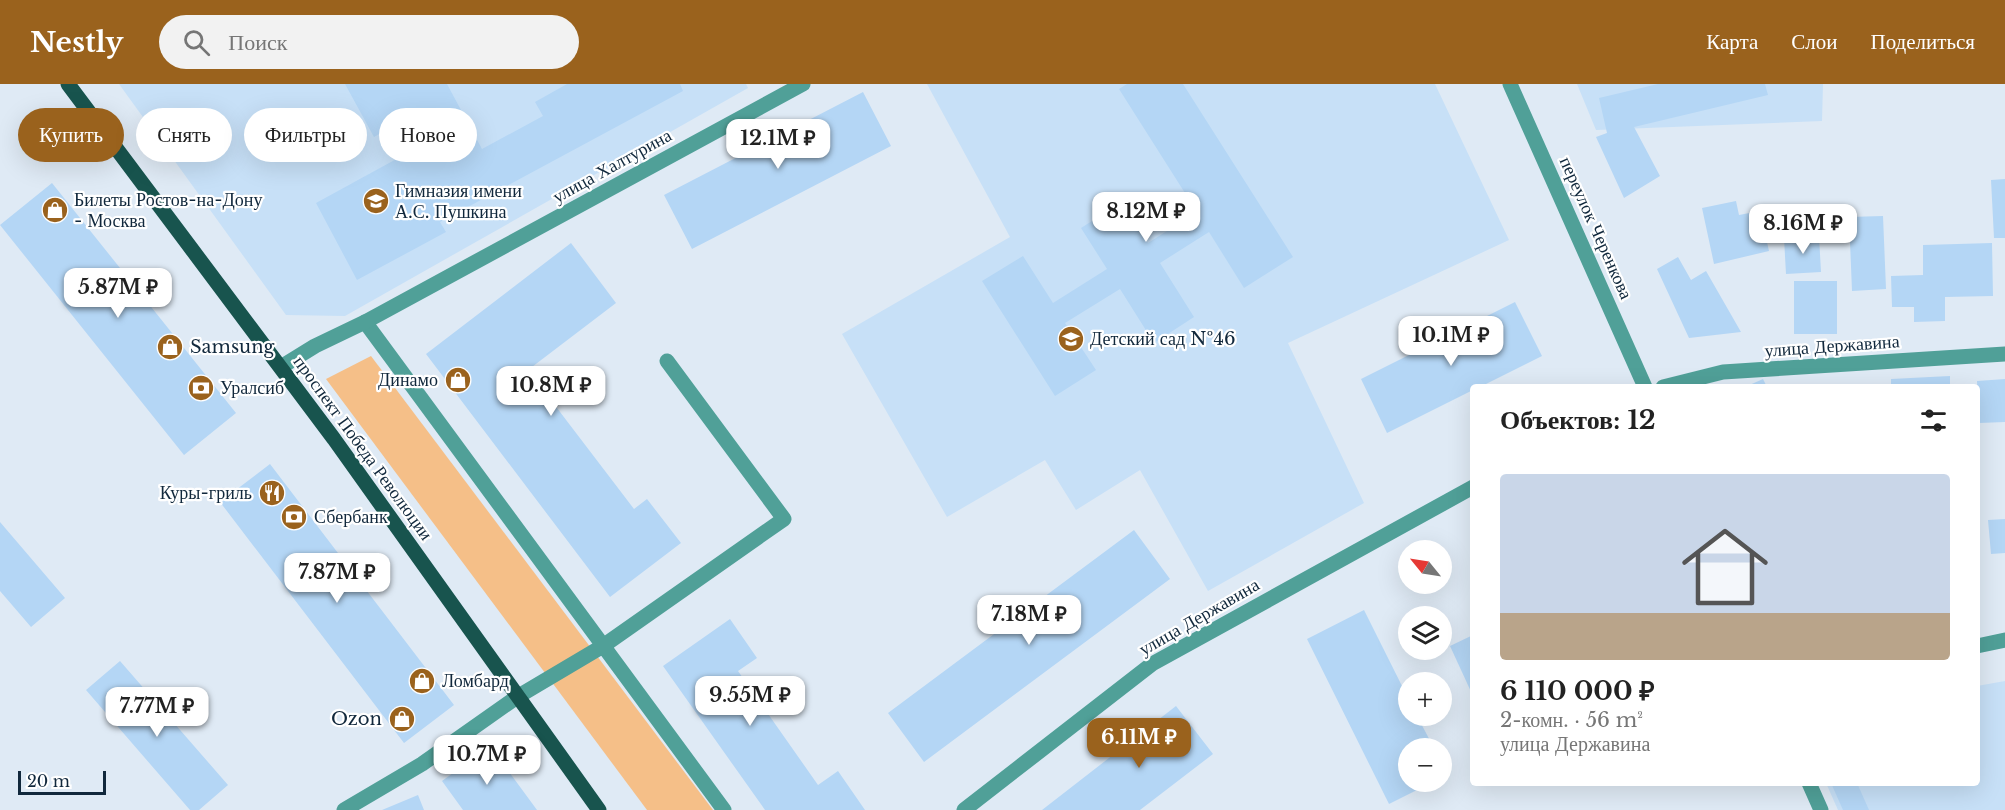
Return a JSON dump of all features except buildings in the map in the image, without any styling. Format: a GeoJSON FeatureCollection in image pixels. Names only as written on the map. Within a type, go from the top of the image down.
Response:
{"type":"FeatureCollection","features":[{"type":"Feature","properties":{"kind":"main road","name":"проспект Победа Революции"},"geometry":{"type":"LineString","coordinates":[[68,84],[281,367],[599,810]]}},
{"type":"Feature","properties":{"kind":"street","name":"улица Халтурина"},"geometry":{"type":"LineString","coordinates":[[281,367],[315,346],[365,322],[803,84]]}},
{"type":"Feature","properties":{"kind":"street","name":"переулок Черенкова"},"geometry":{"type":"LineString","coordinates":[[1510,84],[1645,384]]}},
{"type":"Feature","properties":{"kind":"street"},"geometry":{"type":"LineString","coordinates":[[365,322],[724,810]]}},
{"type":"Feature","properties":{"kind":"street","name":"улица Державина"},"geometry":{"type":"LineString","coordinates":[[1676,384],[1723,372],[2005,354]]}},
{"type":"Feature","properties":{"kind":"street"},"geometry":{"type":"LineString","coordinates":[[344,810],[422,764],[517,697],[603,646],[784,519],[667,361]]}},
{"type":"Feature","properties":{"kind":"street","name":"улица Державина"},"geometry":{"type":"LineString","coordinates":[[964,810],[1152,664],[1470,489]]}},
{"type":"Feature","properties":{"kind":"street"},"geometry":{"type":"LineString","coordinates":[[1980,645],[2005,640]]}},
{"type":"Feature","properties":{"kind":"street"},"geometry":{"type":"LineString","coordinates":[[1810,786],[1821,810]]}},
{"type":"Feature","properties":{"kind":"shaded area","name":"Гимназия имени А.С. Пушкина"},"geometry":{"type":"Polygon","coordinates":[[[119,84],[746,84],[748,88],[345,316],[286,315],[175,162],[232,162],[232,108],[136,108],[119,84]]]}},
{"type":"Feature","properties":{"kind":"shaded area","name":"Детский сад №46"},"geometry":{"type":"Polygon","coordinates":[[[927,84],[1435,84],[1509,240],[1288,343],[1364,503],[1208,591],[1140,470],[1076,510],[1045,460],[947,517],[842,334],[1010,237],[927,84]]]}},
{"type":"Feature","properties":{"kind":"shaded area"},"geometry":{"type":"Polygon","coordinates":[[[1577,84],[1823,84],[1822,121],[1596,130],[1577,84]]]}},
{"type":"Feature","properties":{"kind":"shaded area"},"geometry":{"type":"Polygon","coordinates":[[[371,356],[713,810],[647,810],[326,379],[371,356]]]}},
{"type":"Feature","properties":{"kind":"shaded area"},"geometry":{"type":"Polygon","coordinates":[[[2005,681],[2005,810],[1838,810],[1827,786],[1980,786],[1980,685],[2005,681]]]}},
{"type":"Feature","properties":{"kind":"place","name":"Гимназия имени А.С. Пушкина"},"geometry":{"type":"Point","coordinates":[376,201]}},
{"type":"Feature","properties":{"kind":"place","name":"Билеты Ростов-на-Дону - Москва"},"geometry":{"type":"Point","coordinates":[55,210]}},
{"type":"Feature","properties":{"kind":"place","name":"Детский сад №46"},"geometry":{"type":"Point","coordinates":[1071,339]}},
{"type":"Feature","properties":{"kind":"place","name":"Samsung"},"geometry":{"type":"Point","coordinates":[170,347]}},
{"type":"Feature","properties":{"kind":"place","name":"Динамо"},"geometry":{"type":"Point","coordinates":[458,380]}},
{"type":"Feature","properties":{"kind":"place","name":"Уралсиб"},"geometry":{"type":"Point","coordinates":[201,388]}},
{"type":"Feature","properties":{"kind":"place","name":"Куры-гриль"},"geometry":{"type":"Point","coordinates":[272,493]}},
{"type":"Feature","properties":{"kind":"place","name":"Сбербанк"},"geometry":{"type":"Point","coordinates":[294,517]}},
{"type":"Feature","properties":{"kind":"place","name":"Ломбард"},"geometry":{"type":"Point","coordinates":[422,681]}},
{"type":"Feature","properties":{"kind":"place","name":"Ozon"},"geometry":{"type":"Point","coordinates":[402,719]}}]}
